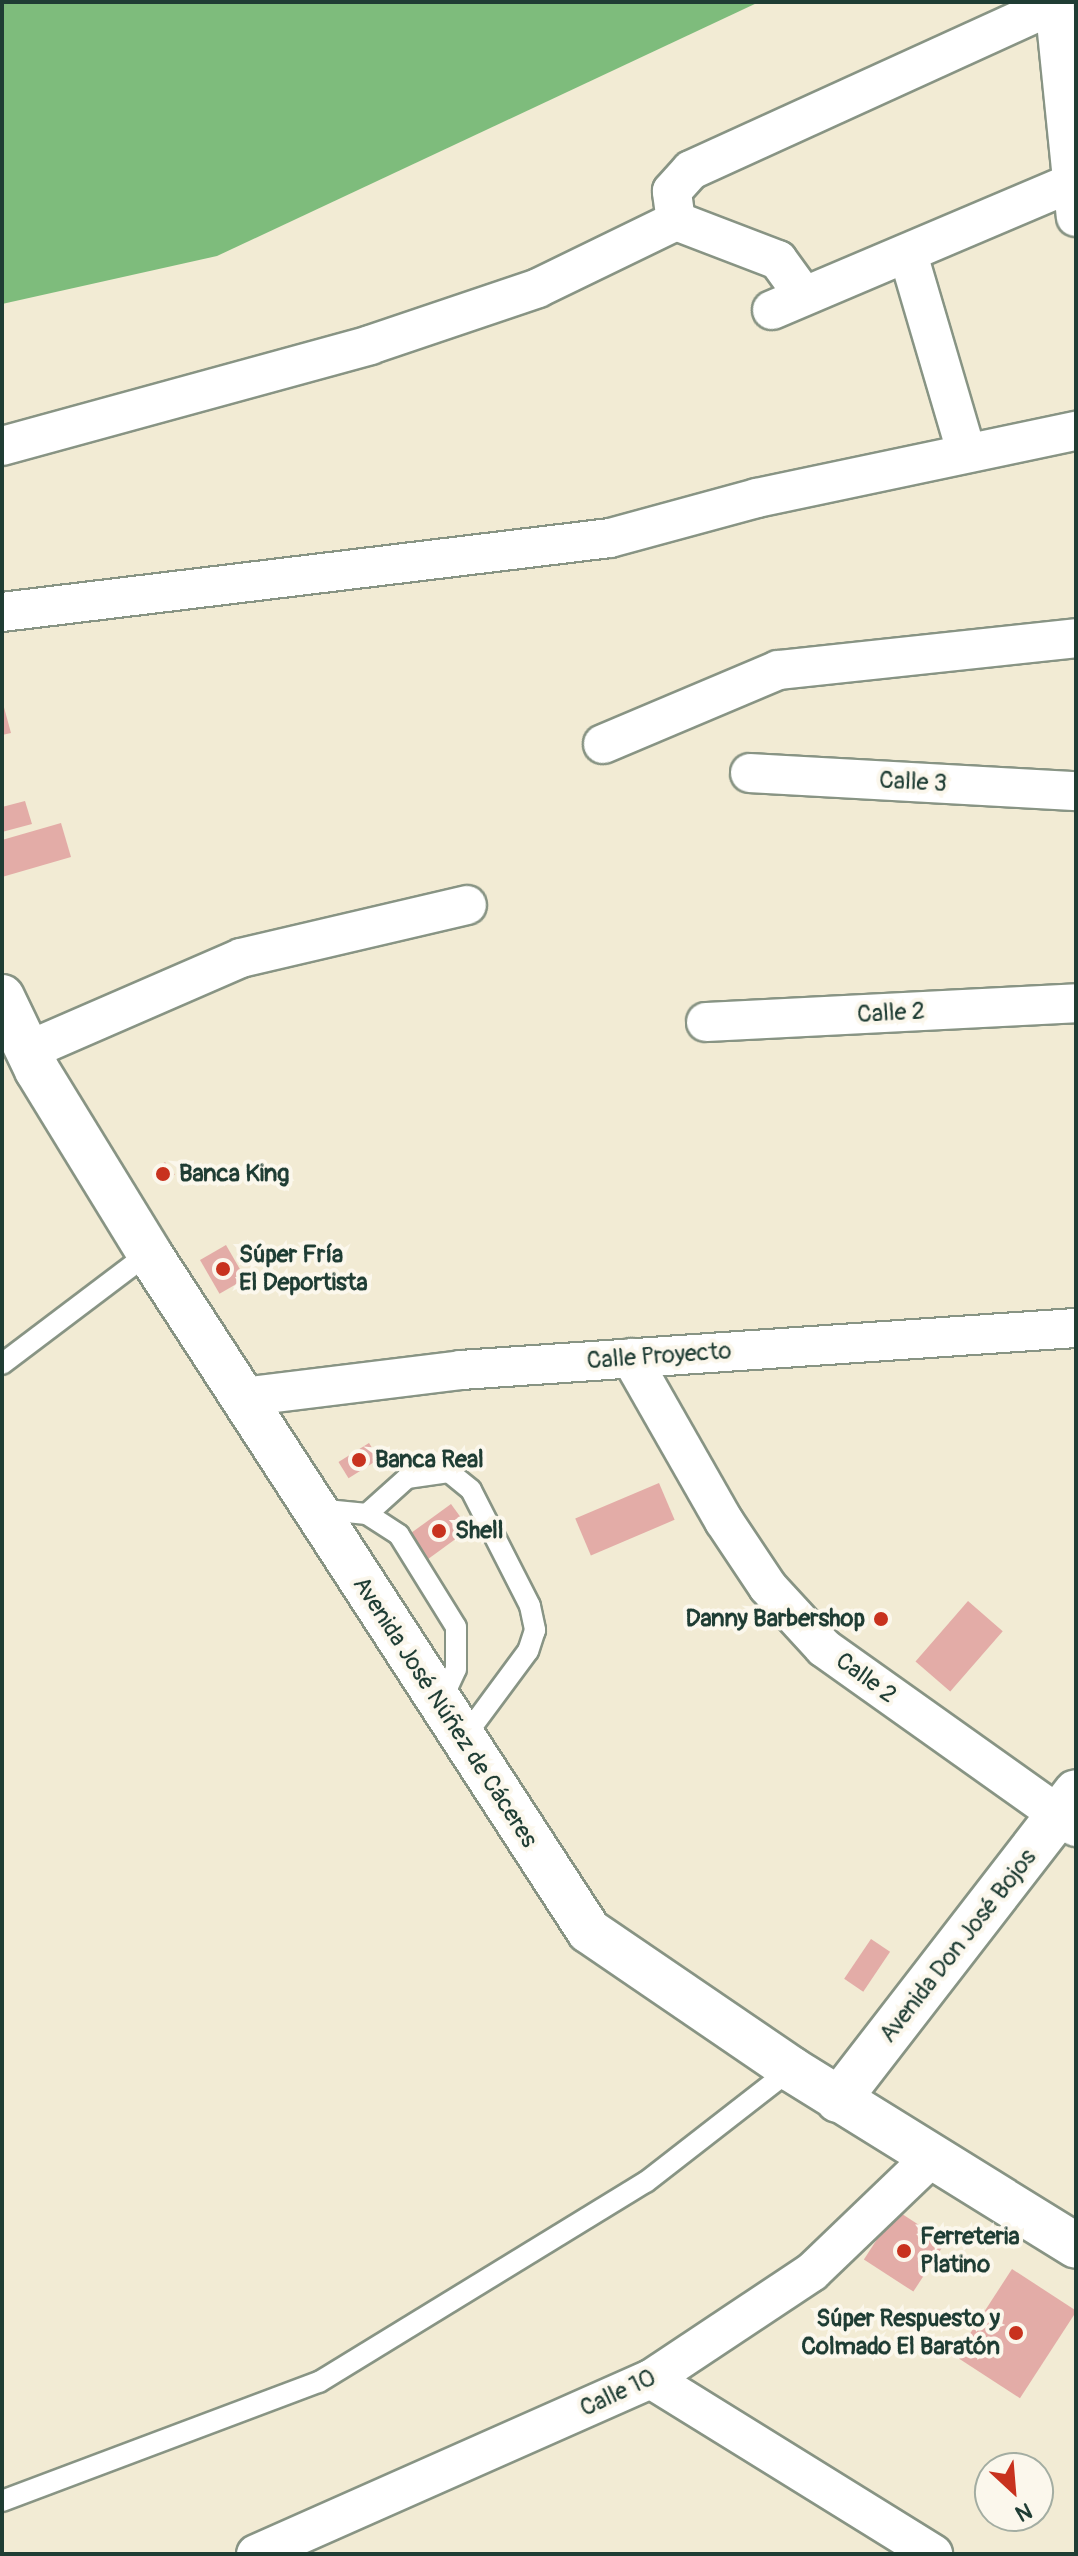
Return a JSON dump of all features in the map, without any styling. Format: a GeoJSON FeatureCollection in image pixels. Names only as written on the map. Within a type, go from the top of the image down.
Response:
{"type":"FeatureCollection","features":[{"type":"Feature","properties":{"kind":"main road","name":"Avenida José Núñez de Cáceres"},"geometry":{"type":"LineString","coordinates":[[2,997],[27,1051],[149,1253],[312,1509],[589,1931],[838,2100],[1076,2246]]}},
{"type":"Feature","properties":{"kind":"main road","name":"Avenida Don José Bojos"},"geometry":{"type":"LineString","coordinates":[[838,2100],[1070,1812]]}},
{"type":"Feature","properties":{"kind":"street"},"geometry":{"type":"LineString","coordinates":[[2,446],[384,340],[538,288],[676,221],[778,260],[788,303],[908,254],[1074,193],[1055,3],[691,170],[672,191],[676,221]]}},
{"type":"Feature","properties":{"kind":"street"},"geometry":{"type":"LineString","coordinates":[[908,254],[966,451]]}},
{"type":"Feature","properties":{"kind":"street"},"geometry":{"type":"LineString","coordinates":[[2,612],[610,538],[966,451],[1076,431]]}},
{"type":"Feature","properties":{"kind":"street"},"geometry":{"type":"LineString","coordinates":[[603,744],[778,670],[1076,638]]}},
{"type":"Feature","properties":{"kind":"street","name":"Calle 3"},"geometry":{"type":"LineString","coordinates":[[750,773],[1076,791]]}},
{"type":"Feature","properties":{"kind":"street"},"geometry":{"type":"LineString","coordinates":[[27,1051],[241,958],[467,905]]}},
{"type":"Feature","properties":{"kind":"street","name":"Calle 2"},"geometry":{"type":"LineString","coordinates":[[706,1022],[1076,1003]]}},
{"type":"Feature","properties":{"kind":"street","name":"Calle Proyecto"},"geometry":{"type":"LineString","coordinates":[[242,1397],[631,1358],[1076,1328]]}},
{"type":"Feature","properties":{"kind":"street","name":"Calle 2"},"geometry":{"type":"LineString","coordinates":[[631,1358],[724,1521],[768,1587],[824,1648],[1070,1812]]}},
{"type":"Feature","properties":{"kind":"street","name":"Calle 10"},"geometry":{"type":"LineString","coordinates":[[256,2554],[651,2379],[812,2272],[933,2156]]}},
{"type":"Feature","properties":{"kind":"street"},"geometry":{"type":"LineString","coordinates":[[651,2379],[932,2554]]}},
{"type":"Feature","properties":{"kind":"lane"},"geometry":{"type":"LineString","coordinates":[[2,1364],[149,1253]]}},
{"type":"Feature","properties":{"kind":"lane"},"geometry":{"type":"LineString","coordinates":[[367,1514],[407,1478],[449,1472],[471,1490],[530,1606],[535,1630],[528,1651],[451,1721]]}},
{"type":"Feature","properties":{"kind":"lane"},"geometry":{"type":"LineString","coordinates":[[312,1509],[367,1514],[399,1535],[456,1627],[451,1721]]}},
{"type":"Feature","properties":{"kind":"lane"},"geometry":{"type":"LineString","coordinates":[[2,2501],[319,2382],[646,2182],[791,2069]]}},
{"type":"Feature","properties":{"kind":"green space"},"geometry":{"type":"Polygon","coordinates":[[[2,2],[759,2],[217,256],[2,304],[2,2]]]}},
{"type":"Feature","properties":{"kind":"building"},"geometry":{"type":"Polygon","coordinates":[[[2,700],[11,733],[2,735],[2,700]]]}},
{"type":"Feature","properties":{"kind":"building"},"geometry":{"type":"Polygon","coordinates":[[[25,801],[32,824],[2,832],[2,807],[25,801]]]}},
{"type":"Feature","properties":{"kind":"building"},"geometry":{"type":"Polygon","coordinates":[[[61,823],[71,857],[2,877],[2,840],[61,823]]]}},
{"type":"Feature","properties":{"kind":"building","name":"Banca King"},"geometry":{"type":"Polygon","coordinates":[[[165,1162],[175,1175],[162,1184],[152,1172],[165,1162]]]}},
{"type":"Feature","properties":{"kind":"building","name":"Súper Fría El Deportista"},"geometry":{"type":"Polygon","coordinates":[[[226,1245],[246,1279],[220,1294],[200,1260],[226,1245]]]}},
{"type":"Feature","properties":{"kind":"building","name":"Banca Real"},"geometry":{"type":"Polygon","coordinates":[[[369,1443],[379,1459],[349,1478],[338,1462],[369,1443]]]}},
{"type":"Feature","properties":{"kind":"building"},"geometry":{"type":"Polygon","coordinates":[[[659,1483],[675,1520],[591,1555],[575,1519],[659,1483]]]}},
{"type":"Feature","properties":{"kind":"building","name":"Shell"},"geometry":{"type":"Polygon","coordinates":[[[451,1504],[469,1529],[427,1560],[409,1535],[451,1504]]]}},
{"type":"Feature","properties":{"kind":"building"},"geometry":{"type":"Polygon","coordinates":[[[968,1601],[1003,1631],[950,1692],[916,1661],[968,1601]]]}},
{"type":"Feature","properties":{"kind":"building"},"geometry":{"type":"Polygon","coordinates":[[[871,1939],[890,1952],[863,1992],[844,1979],[871,1939]]]}},
{"type":"Feature","properties":{"kind":"building","name":"Ferreteria Platino"},"geometry":{"type":"Polygon","coordinates":[[[896,2210],[945,2242],[913,2292],[864,2259],[896,2210]]]}},
{"type":"Feature","properties":{"kind":"building","name":"Súper Respuesto y Colmado El Baratón"},"geometry":{"type":"Polygon","coordinates":[[[1012,2269],[1076,2311],[1020,2398],[955,2356],[1012,2269]]]}},
{"type":"Feature","properties":{"kind":"place","name":"Banca King"},"geometry":{"type":"Point","coordinates":[163,1174]}},
{"type":"Feature","properties":{"kind":"place","name":"Súper Fría El Deportista"},"geometry":{"type":"Point","coordinates":[223,1269]}},
{"type":"Feature","properties":{"kind":"place","name":"Banca Real"},"geometry":{"type":"Point","coordinates":[359,1460]}},
{"type":"Feature","properties":{"kind":"place","name":"Shell"},"geometry":{"type":"Point","coordinates":[439,1531]}},
{"type":"Feature","properties":{"kind":"place","name":"Danny Barbershop"},"geometry":{"type":"Point","coordinates":[881,1619]}},
{"type":"Feature","properties":{"kind":"place","name":"Ferreteria Platino"},"geometry":{"type":"Point","coordinates":[904,2251]}},
{"type":"Feature","properties":{"kind":"place","name":"Súper Respuesto y Colmado El Baratón"},"geometry":{"type":"Point","coordinates":[1016,2333]}}]}
